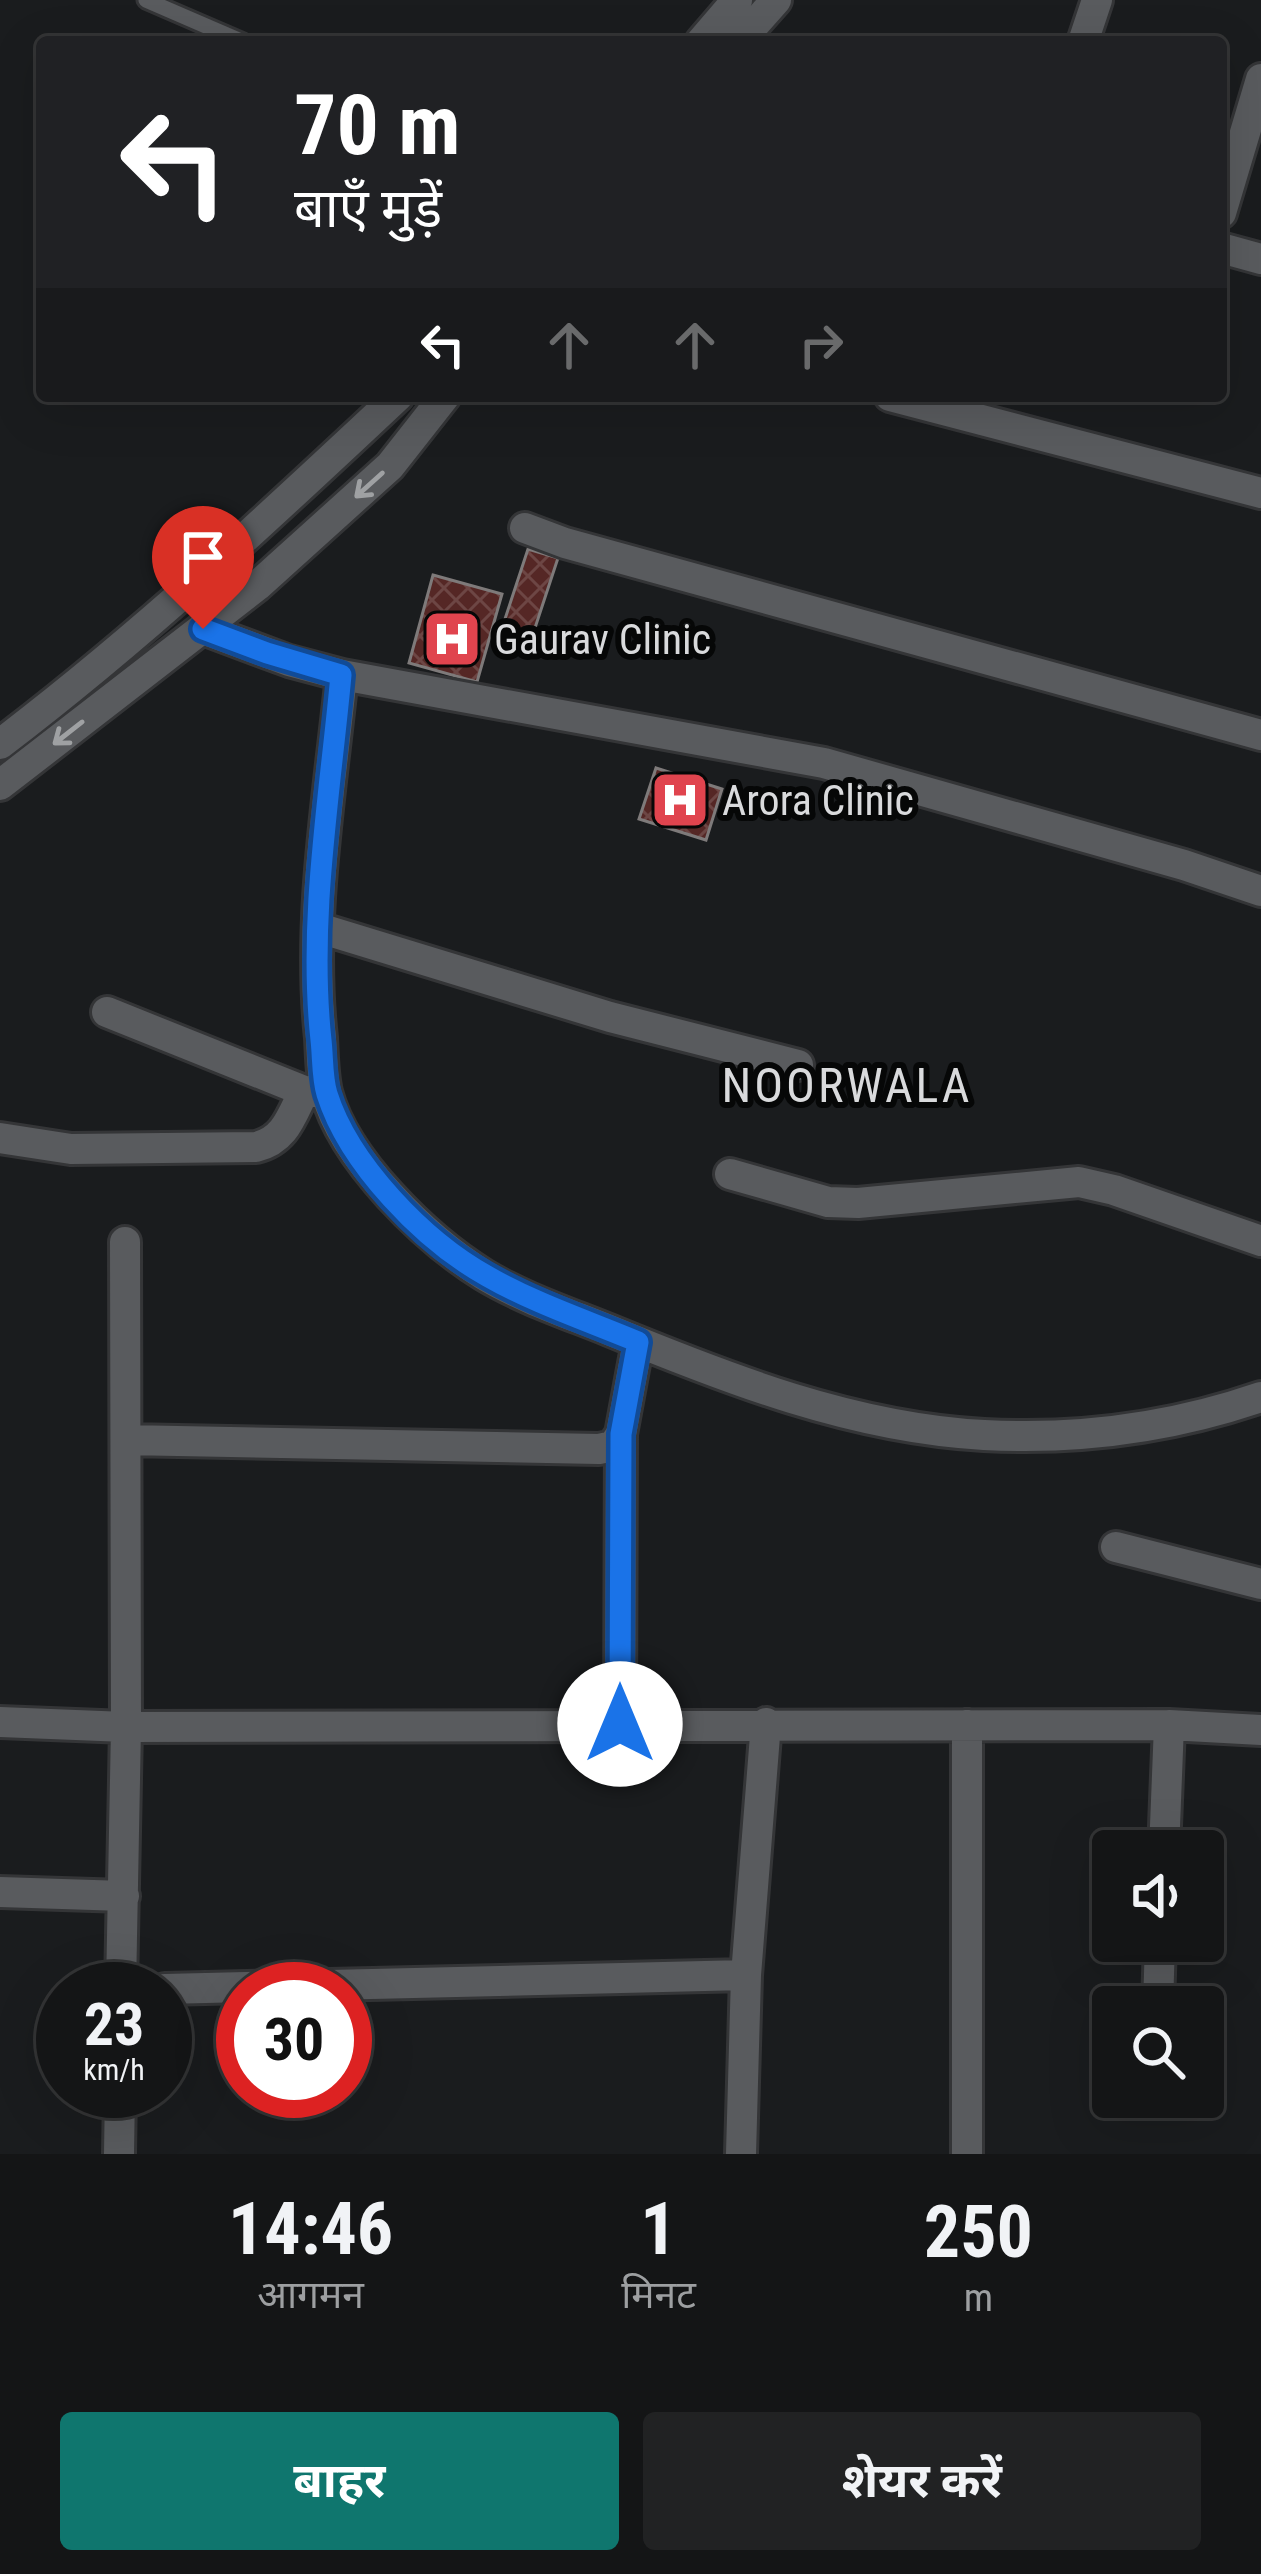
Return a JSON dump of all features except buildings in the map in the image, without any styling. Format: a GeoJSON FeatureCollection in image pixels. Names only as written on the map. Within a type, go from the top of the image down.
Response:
{"type":"FeatureCollection","features":[{"type":"Feature","properties":{"kind":"street"},"geometry":{"type":"LineString","coordinates":[[706,36],[736,0]]}},
{"type":"Feature","properties":{"kind":"street"},"geometry":{"type":"LineString","coordinates":[[744,36],[776,0]]}},
{"type":"Feature","properties":{"kind":"street"},"geometry":{"type":"LineString","coordinates":[[1085,36],[1097,0]]}},
{"type":"Feature","properties":{"kind":"street"},"geometry":{"type":"LineString","coordinates":[[1227,193],[1261,79]]}},
{"type":"Feature","properties":{"kind":"street"},"geometry":{"type":"LineString","coordinates":[[1227,250],[1261,259]]}},
{"type":"Feature","properties":{"kind":"street"},"geometry":{"type":"LineString","coordinates":[[0,743],[68,692],[238,546],[392,402]]}},
{"type":"Feature","properties":{"kind":"street"},"geometry":{"type":"LineString","coordinates":[[0,785],[203,629],[390,466],[440,402]]}},
{"type":"Feature","properties":{"kind":"street"},"geometry":{"type":"LineString","coordinates":[[913,402],[1261,493]]}},
{"type":"Feature","properties":{"kind":"street"},"geometry":{"type":"LineString","coordinates":[[525,528],[1261,736]]}},
{"type":"Feature","properties":{"kind":"street"},"geometry":{"type":"LineString","coordinates":[[203,629],[341,675],[824,763],[1261,891]]}},
{"type":"Feature","properties":{"kind":"street"},"geometry":{"type":"LineString","coordinates":[[0,1138],[71,1149],[256,1147],[272,1143],[315,1092],[319,928],[341,675]]}},
{"type":"Feature","properties":{"kind":"street"},"geometry":{"type":"LineString","coordinates":[[319,928],[610,1017],[798,1065]]}},
{"type":"Feature","properties":{"kind":"street"},"geometry":{"type":"LineString","coordinates":[[106,1012],[315,1092],[386,1191],[433,1239],[486,1276],[638,1342],[780,1395],[843,1413],[982,1435],[1141,1430],[1261,1397]]}},
{"type":"Feature","properties":{"kind":"street"},"geometry":{"type":"LineString","coordinates":[[730,1174],[828,1202],[858,1203],[1079,1182],[1261,1241]]}},
{"type":"Feature","properties":{"kind":"street"},"geometry":{"type":"LineString","coordinates":[[122,1962],[127,1726],[125,1243]]}},
{"type":"Feature","properties":{"kind":"street"},"geometry":{"type":"LineString","coordinates":[[620,1724],[621,1434],[638,1342]]}},
{"type":"Feature","properties":{"kind":"street"},"geometry":{"type":"LineString","coordinates":[[126,1440],[599,1449],[613,1446],[621,1434]]}},
{"type":"Feature","properties":{"kind":"street"},"geometry":{"type":"LineString","coordinates":[[1116,1547],[1261,1584]]}},
{"type":"Feature","properties":{"kind":"street"},"geometry":{"type":"LineString","coordinates":[[0,1722],[127,1726],[1169,1725],[1261,1730]]}},
{"type":"Feature","properties":{"kind":"street"},"geometry":{"type":"LineString","coordinates":[[741,2154],[746,1975],[766,1723]]}},
{"type":"Feature","properties":{"kind":"street"},"geometry":{"type":"LineString","coordinates":[[967,1725],[968,2154]]}},
{"type":"Feature","properties":{"kind":"street"},"geometry":{"type":"LineString","coordinates":[[1165,1830],[1169,1725]]}},
{"type":"Feature","properties":{"kind":"street"},"geometry":{"type":"LineString","coordinates":[[0,1892],[124,1896]]}},
{"type":"Feature","properties":{"kind":"street"},"geometry":{"type":"LineString","coordinates":[[192,1988],[746,1975]]}},
{"type":"Feature","properties":{"kind":"street"},"geometry":{"type":"LineString","coordinates":[[119,2154],[120,2118]]}},
{"type":"Feature","properties":{"kind":"lane"},"geometry":{"type":"LineString","coordinates":[[146,0],[229,36]]}},
{"type":"Feature","properties":{"kind":"place","name":"Gaurav Clinic"},"geometry":{"type":"Point","coordinates":[452,639]}},
{"type":"Feature","properties":{"kind":"place","name":"Arora Clinic"},"geometry":{"type":"Point","coordinates":[680,800]}},
{"type":"Feature","properties":{"kind":"district","name":"NOORWALA"},"geometry":{"type":"Point","coordinates":[847,1085]}},
{"type":"Feature","properties":{"kind":"route"},"geometry":{"type":"LineString","coordinates":[[203,629],[341,675],[324,854],[317,1002],[326,1093],[356,1153],[433,1239],[486,1276],[638,1342],[621,1434],[620,1724]]}}]}
